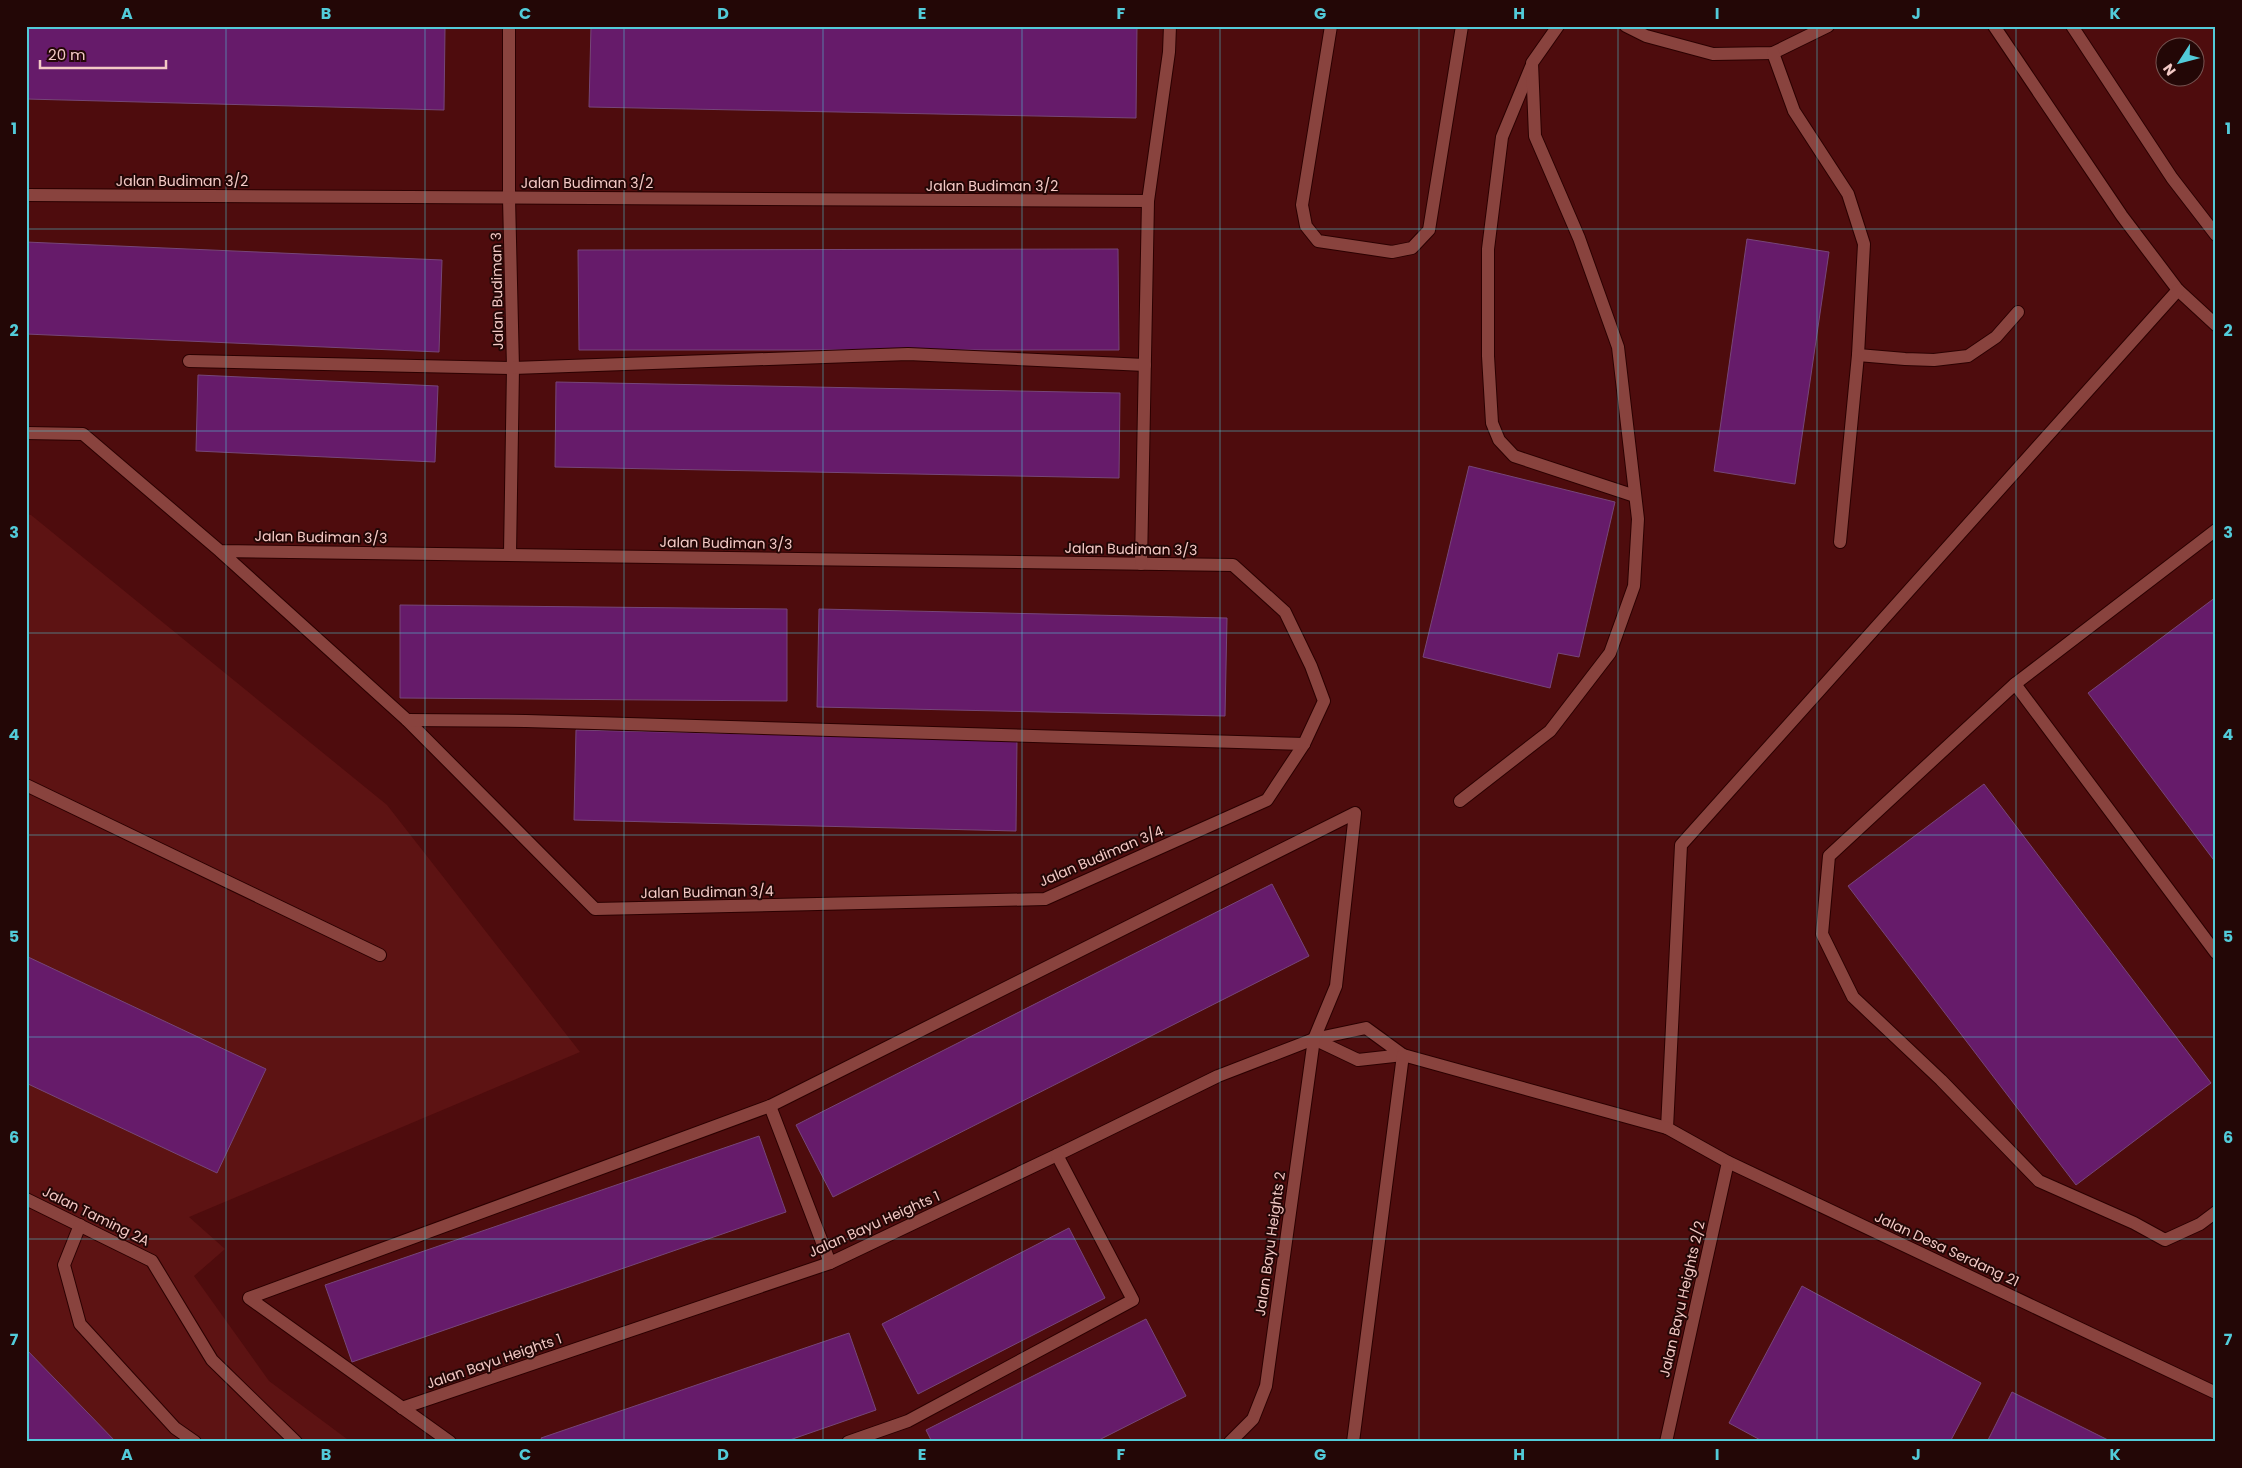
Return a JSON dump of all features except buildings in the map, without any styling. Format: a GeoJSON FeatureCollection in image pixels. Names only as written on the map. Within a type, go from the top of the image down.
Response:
{"type":"FeatureCollection","features":[{"type":"Feature","properties":{"kind":"street","name":"Jalan Budiman 3"},"geometry":{"type":"LineString","coordinates":[[509,26],[509,198],[514,368],[510,554]]}},
{"type":"Feature","properties":{"kind":"street"},"geometry":{"type":"LineString","coordinates":[[1141,564],[1148,201],[1169,52],[1170,26]]}},
{"type":"Feature","properties":{"kind":"street"},"geometry":{"type":"LineString","coordinates":[[1331,26],[1302,205],[1306,226],[1318,241],[1392,252],[1412,248],[1429,230],[1462,26]]}},
{"type":"Feature","properties":{"kind":"street"},"geometry":{"type":"LineString","coordinates":[[1558,26],[1532,63],[1502,137],[1488,249],[1488,356],[1492,423],[1499,440],[1514,456],[1635,496]]}},
{"type":"Feature","properties":{"kind":"street"},"geometry":{"type":"LineString","coordinates":[[1626,26],[1646,36],[1713,54],[1773,53],[1828,26]]}},
{"type":"Feature","properties":{"kind":"street"},"geometry":{"type":"LineString","coordinates":[[1994,26],[2122,216],[2178,290],[2216,324]]}},
{"type":"Feature","properties":{"kind":"street"},"geometry":{"type":"LineString","coordinates":[[2072,26],[2172,178],[2216,235]]}},
{"type":"Feature","properties":{"kind":"street"},"geometry":{"type":"LineString","coordinates":[[1773,53],[1794,111],[1848,194],[1864,244],[1858,355],[1840,542]]}},
{"type":"Feature","properties":{"kind":"street"},"geometry":{"type":"LineString","coordinates":[[1460,801],[1550,731],[1610,653],[1634,586],[1638,519],[1618,346],[1578,238],[1535,136],[1532,63]]}},
{"type":"Feature","properties":{"kind":"street","name":"Jalan Budiman 3/2"},"geometry":{"type":"LineString","coordinates":[[26,195],[1148,201]]}},
{"type":"Feature","properties":{"kind":"street"},"geometry":{"type":"LineString","coordinates":[[1667,1128],[1681,845],[2178,290]]}},
{"type":"Feature","properties":{"kind":"street"},"geometry":{"type":"LineString","coordinates":[[1858,355],[1905,360],[1934,360],[1968,356],[1996,336],[2018,312]]}},
{"type":"Feature","properties":{"kind":"street"},"geometry":{"type":"LineString","coordinates":[[189,361],[514,368],[908,354],[1145,365]]}},
{"type":"Feature","properties":{"kind":"street"},"geometry":{"type":"LineString","coordinates":[[26,433],[83,434],[220,551],[407,720],[556,721],[1304,744]]}},
{"type":"Feature","properties":{"kind":"street"},"geometry":{"type":"LineString","coordinates":[[2216,530],[2015,684],[1829,856],[1822,934],[1853,997],[1941,1080],[2039,1180],[2134,1223],[2165,1240],[2200,1224],[2216,1212]]}},
{"type":"Feature","properties":{"kind":"street","name":"Jalan Budiman 3/3"},"geometry":{"type":"LineString","coordinates":[[220,551],[1233,565]]}},
{"type":"Feature","properties":{"kind":"street","name":"Jalan Budiman 3/4"},"geometry":{"type":"LineString","coordinates":[[407,720],[595,909],[1045,899],[1267,800],[1304,744],[1324,701],[1311,666],[1285,612],[1233,565]]}},
{"type":"Feature","properties":{"kind":"street"},"geometry":{"type":"LineString","coordinates":[[2015,684],[2216,953]]}},
{"type":"Feature","properties":{"kind":"street"},"geometry":{"type":"LineString","coordinates":[[26,785],[380,956]]}},
{"type":"Feature","properties":{"kind":"street","name":"Jalan Bayu Heights 2"},"geometry":{"type":"LineString","coordinates":[[770,1106],[1355,813],[1336,986],[1314,1040],[1266,1386],[1253,1419],[1230,1442]]}},
{"type":"Feature","properties":{"kind":"street","name":"Jalan Bayu Heights 1"},"geometry":{"type":"LineString","coordinates":[[402,1408],[830,1263],[1057,1156],[1218,1076],[1314,1040],[1366,1028],[1403,1055]]}},
{"type":"Feature","properties":{"kind":"street"},"geometry":{"type":"LineString","coordinates":[[1314,1040],[1358,1060],[1403,1055],[1354,1442]]}},
{"type":"Feature","properties":{"kind":"street","name":"Jalan Desa Serdang 21"},"geometry":{"type":"LineString","coordinates":[[1403,1055],[1667,1128],[1728,1162],[2216,1393]]}},
{"type":"Feature","properties":{"kind":"street"},"geometry":{"type":"LineString","coordinates":[[450,1442],[249,1298],[770,1106],[830,1263]]}},
{"type":"Feature","properties":{"kind":"street"},"geometry":{"type":"LineString","coordinates":[[848,1442],[908,1421],[1134,1300],[1057,1156]]}},
{"type":"Feature","properties":{"kind":"street","name":"Jalan Bayu Heights 2/2"},"geometry":{"type":"LineString","coordinates":[[1666,1442],[1728,1162]]}},
{"type":"Feature","properties":{"kind":"street","name":"Jalan Taming 2A"},"geometry":{"type":"LineString","coordinates":[[26,1199],[152,1261],[212,1360],[296,1442]]}},
{"type":"Feature","properties":{"kind":"street"},"geometry":{"type":"LineString","coordinates":[[80,1225],[64,1265],[80,1324],[175,1428],[194,1442]]}},
{"type":"Feature","properties":{"kind":"shaded area"},"geometry":{"type":"Polygon","coordinates":[[[26,514],[31,515],[387,805],[580,1052],[189,1217],[225,1249],[194,1276],[269,1381],[351,1442],[26,1442],[26,514]]]}}]}
